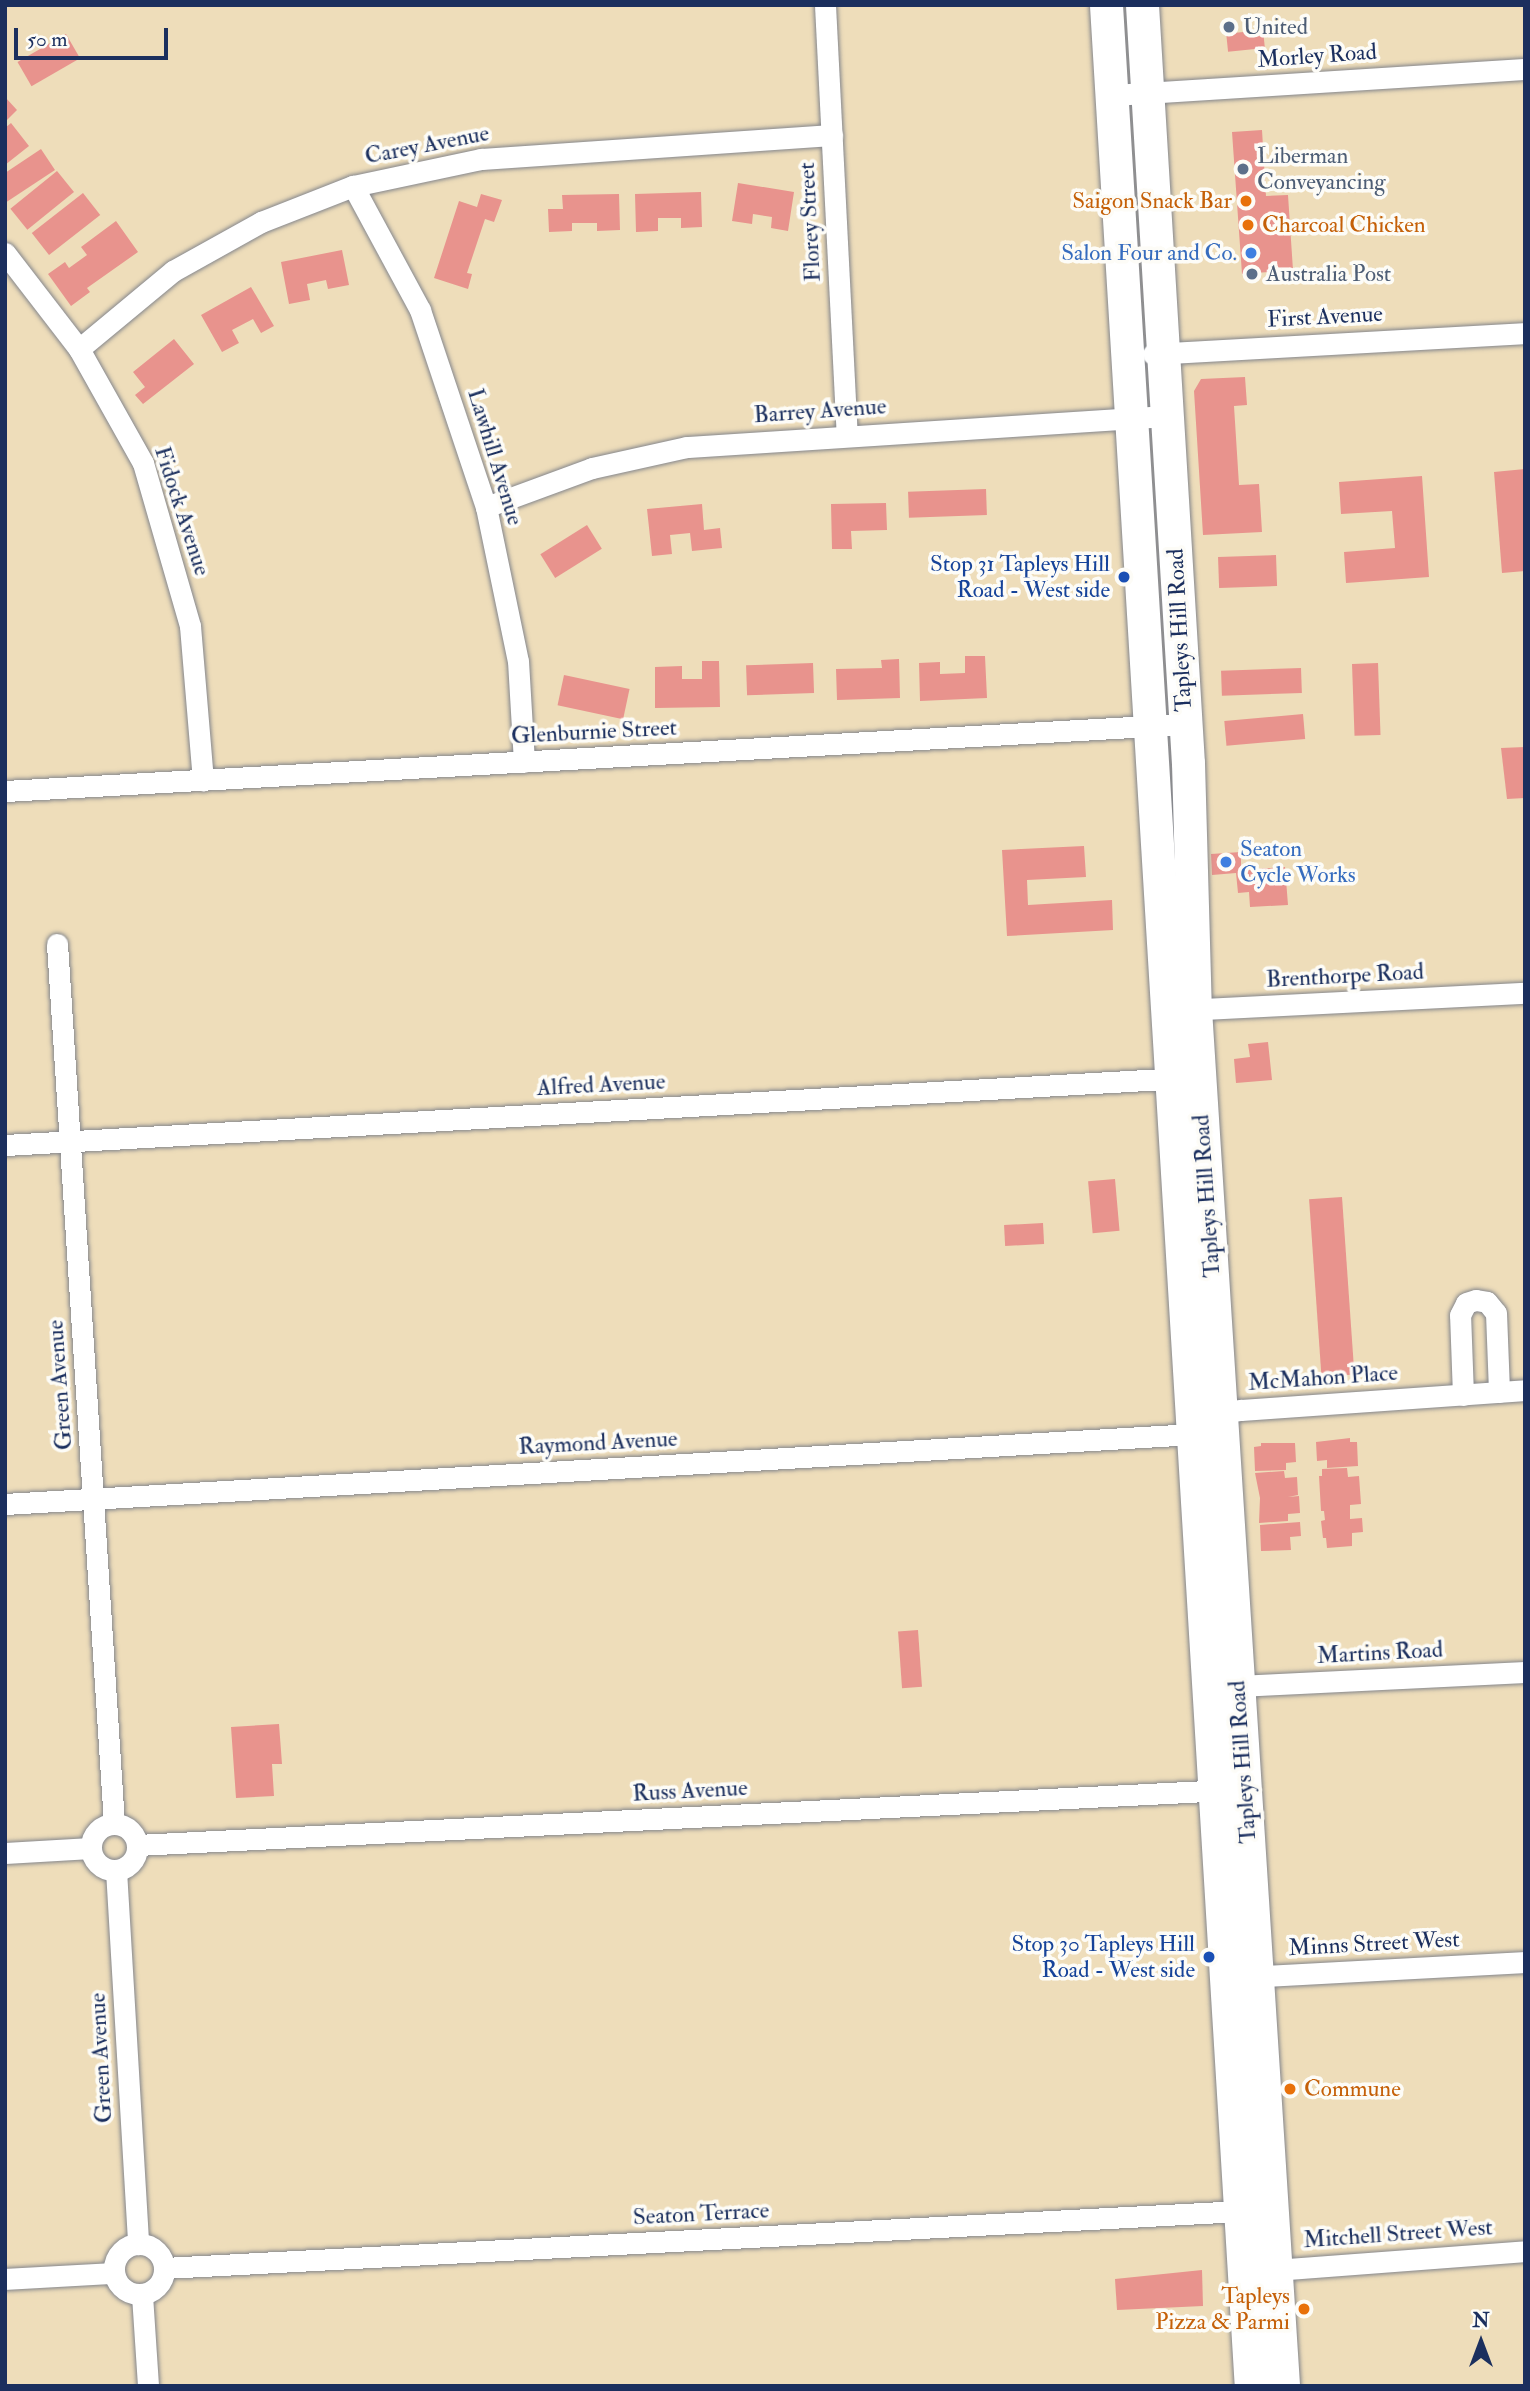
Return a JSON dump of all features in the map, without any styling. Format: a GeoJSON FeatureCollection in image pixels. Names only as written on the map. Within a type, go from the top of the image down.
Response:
{"type":"FeatureCollection","features":[{"type":"Feature","properties":{"kind":"main road","name":"Tapleys Hill Road"},"geometry":{"type":"LineString","coordinates":[[1106,5],[1150,727],[1181,1010],[1185,1077],[1193,1434],[1230,1790],[1241,1977],[1275,2270],[1283,2386]]}},
{"type":"Feature","properties":{"kind":"main road","name":"Tapleys Hill Road"},"geometry":{"type":"LineString","coordinates":[[1142,5],[1185,724],[1181,1010]]}},
{"type":"Feature","properties":{"kind":"main road","name":"Tapleys Hill Road"},"geometry":{"type":"LineString","coordinates":[[1185,1077],[1220,1413],[1238,1686],[1230,1790]]}},
{"type":"Feature","properties":{"kind":"main road","name":"Tapleys Hill Road"},"geometry":{"type":"LineString","coordinates":[[1241,1977],[1240,2211],[1251,2386]]}},
{"type":"Feature","properties":{"kind":"street","name":"Florey Street"},"geometry":{"type":"LineString","coordinates":[[825,5],[847,435]]}},
{"type":"Feature","properties":{"kind":"street","name":"Morley Road"},"geometry":{"type":"LineString","coordinates":[[1112,95],[1525,69]]}},
{"type":"Feature","properties":{"kind":"street","name":"Carey Avenue"},"geometry":{"type":"LineString","coordinates":[[79,349],[173,271],[261,222],[353,186],[481,159],[832,135]]}},
{"type":"Feature","properties":{"kind":"street","name":"Lawhill Avenue"},"geometry":{"type":"LineString","coordinates":[[353,186],[420,310],[486,507],[517,661],[524,762]]}},
{"type":"Feature","properties":{"kind":"street","name":"Fidock Avenue"},"geometry":{"type":"LineString","coordinates":[[5,253],[79,349],[144,463],[190,626],[204,780]]}},
{"type":"Feature","properties":{"kind":"street","name":"First Avenue"},"geometry":{"type":"LineString","coordinates":[[1128,355],[1525,333]]}},
{"type":"Feature","properties":{"kind":"street","name":"Barrey Avenue"},"geometry":{"type":"LineString","coordinates":[[486,507],[592,468],[688,447],[1167,416]]}},
{"type":"Feature","properties":{"kind":"street","name":"Glenburnie Street"},"geometry":{"type":"LineString","coordinates":[[5,791],[1185,724]]}},
{"type":"Feature","properties":{"kind":"street","name":"Green Avenue"},"geometry":{"type":"LineString","coordinates":[[57,944],[72,1142],[114,1824]]}},
{"type":"Feature","properties":{"kind":"street","name":"Brenthorpe Road"},"geometry":{"type":"LineString","coordinates":[[1181,1010],[1525,993]]}},
{"type":"Feature","properties":{"kind":"street","name":"Alfred Avenue"},"geometry":{"type":"LineString","coordinates":[[5,1145],[1185,1077]]}},
{"type":"Feature","properties":{"kind":"street"},"geometry":{"type":"LineString","coordinates":[[1463,1395],[1460,1315],[1466,1303],[1476,1300],[1487,1302],[1496,1312],[1499,1392]]}},
{"type":"Feature","properties":{"kind":"street","name":"McMahon Place"},"geometry":{"type":"LineString","coordinates":[[1193,1434],[1220,1413],[1525,1390]]}},
{"type":"Feature","properties":{"kind":"street","name":"Raymond Avenue"},"geometry":{"type":"LineString","coordinates":[[5,1504],[1193,1434]]}},
{"type":"Feature","properties":{"kind":"street","name":"Martins Road"},"geometry":{"type":"LineString","coordinates":[[1238,1686],[1525,1672]]}},
{"type":"Feature","properties":{"kind":"street","name":"Russ Avenue"},"geometry":{"type":"LineString","coordinates":[[137,1845],[1230,1790]]}},
{"type":"Feature","properties":{"kind":"street"},"geometry":{"type":"LineString","coordinates":[[114,1824],[132,1833],[137,1845],[134,1859],[116,1870],[96,1862],[91,1848],[95,1834],[107,1825],[114,1824]]}},
{"type":"Feature","properties":{"kind":"street"},"geometry":{"type":"LineString","coordinates":[[5,1853],[91,1848]]}},
{"type":"Feature","properties":{"kind":"street","name":"Green Avenue"},"geometry":{"type":"LineString","coordinates":[[116,1870],[138,2244]]}},
{"type":"Feature","properties":{"kind":"street","name":"Minns Street West"},"geometry":{"type":"LineString","coordinates":[[1241,1977],[1525,1962]]}},
{"type":"Feature","properties":{"kind":"street","name":"Seaton Terrace"},"geometry":{"type":"LineString","coordinates":[[164,2268],[1240,2211]]}},
{"type":"Feature","properties":{"kind":"street"},"geometry":{"type":"LineString","coordinates":[[138,2244],[152,2247],[160,2255],[164,2268],[158,2286],[142,2295],[123,2290],[113,2273],[113,2265],[122,2250],[138,2244]]}},
{"type":"Feature","properties":{"kind":"street","name":"Mitchell Street West"},"geometry":{"type":"LineString","coordinates":[[1275,2270],[1525,2251]]}},
{"type":"Feature","properties":{"kind":"street"},"geometry":{"type":"LineString","coordinates":[[5,2280],[113,2273]]}},
{"type":"Feature","properties":{"kind":"street"},"geometry":{"type":"LineString","coordinates":[[142,2295],[148,2386]]}},
{"type":"Feature","properties":{"kind":"building"},"geometry":{"type":"Polygon","coordinates":[[[1263,30],[1265,48],[1228,52],[1226,34],[1263,30]]]}},
{"type":"Feature","properties":{"kind":"building"},"geometry":{"type":"Polygon","coordinates":[[[66,34],[80,58],[32,86],[18,62],[66,34]]]}},
{"type":"Feature","properties":{"kind":"building"},"geometry":{"type":"Polygon","coordinates":[[[5,97],[17,110],[5,122],[5,97]]]}},
{"type":"Feature","properties":{"kind":"building"},"geometry":{"type":"Polygon","coordinates":[[[11,123],[29,146],[5,165],[5,128],[11,123]]]}},
{"type":"Feature","properties":{"kind":"building"},"geometry":{"type":"Polygon","coordinates":[[[1262,130],[1266,196],[1288,195],[1293,270],[1242,274],[1232,132],[1262,130]]]}},
{"type":"Feature","properties":{"kind":"building"},"geometry":{"type":"Polygon","coordinates":[[[41,149],[55,170],[5,203],[5,173],[41,149]]]}},
{"type":"Feature","properties":{"kind":"building"},"geometry":{"type":"Polygon","coordinates":[[[57,171],[74,192],[27,230],[10,209],[57,171]]]}},
{"type":"Feature","properties":{"kind":"building"},"geometry":{"type":"Polygon","coordinates":[[[738,183],[794,192],[788,231],[771,228],[772,217],[753,214],[752,224],[732,221],[738,183]]]}},
{"type":"Feature","properties":{"kind":"building"},"geometry":{"type":"Polygon","coordinates":[[[701,192],[702,227],[681,228],[681,218],[658,218],[658,231],[636,232],[635,194],[701,192]]]}},
{"type":"Feature","properties":{"kind":"building"},"geometry":{"type":"Polygon","coordinates":[[[83,193],[100,215],[49,255],[32,233],[83,193]]]}},
{"type":"Feature","properties":{"kind":"building"},"geometry":{"type":"Polygon","coordinates":[[[481,194],[502,200],[494,222],[485,219],[467,273],[472,274],[468,289],[434,278],[459,201],[477,207],[481,194]]]}},
{"type":"Feature","properties":{"kind":"building"},"geometry":{"type":"Polygon","coordinates":[[[619,194],[620,230],[597,231],[597,223],[572,223],[572,231],[549,232],[548,209],[563,209],[562,195],[619,194]]]}},
{"type":"Feature","properties":{"kind":"building"},"geometry":{"type":"Polygon","coordinates":[[[116,221],[138,252],[87,288],[90,292],[71,306],[48,274],[65,262],[69,268],[87,255],[81,247],[116,221]]]}},
{"type":"Feature","properties":{"kind":"building"},"geometry":{"type":"Polygon","coordinates":[[[342,250],[349,285],[328,289],[326,280],[307,284],[310,300],[289,304],[281,262],[342,250]]]}},
{"type":"Feature","properties":{"kind":"building"},"geometry":{"type":"Polygon","coordinates":[[[251,287],[274,326],[261,333],[253,319],[232,330],[239,343],[222,352],[201,315],[251,287]]]}},
{"type":"Feature","properties":{"kind":"building"},"geometry":{"type":"Polygon","coordinates":[[[174,339],[194,364],[143,404],[135,395],[145,387],[133,372],[174,339]]]}},
{"type":"Feature","properties":{"kind":"building"},"geometry":{"type":"Polygon","coordinates":[[[1245,377],[1247,405],[1234,406],[1239,485],[1259,484],[1262,532],[1203,535],[1194,391],[1201,379],[1245,377]]]}},
{"type":"Feature","properties":{"kind":"building"},"geometry":{"type":"Polygon","coordinates":[[[1525,469],[1525,571],[1502,573],[1494,472],[1525,469]]]}},
{"type":"Feature","properties":{"kind":"building"},"geometry":{"type":"Polygon","coordinates":[[[1422,476],[1429,577],[1346,583],[1344,552],[1395,548],[1392,511],[1341,514],[1339,482],[1422,476]]]}},
{"type":"Feature","properties":{"kind":"building"},"geometry":{"type":"Polygon","coordinates":[[[986,489],[987,515],[909,518],[908,492],[986,489]]]}},
{"type":"Feature","properties":{"kind":"building"},"geometry":{"type":"Polygon","coordinates":[[[886,503],[887,530],[851,531],[852,549],[832,549],[831,504],[886,503]]]}},
{"type":"Feature","properties":{"kind":"building"},"geometry":{"type":"Polygon","coordinates":[[[702,504],[704,530],[720,528],[722,548],[692,551],[690,533],[670,535],[672,554],[652,556],[647,509],[702,504]]]}},
{"type":"Feature","properties":{"kind":"building"},"geometry":{"type":"Polygon","coordinates":[[[587,525],[602,549],[555,578],[540,554],[587,525]]]}},
{"type":"Feature","properties":{"kind":"building"},"geometry":{"type":"Polygon","coordinates":[[[1276,555],[1277,586],[1219,588],[1218,557],[1276,555]]]}},
{"type":"Feature","properties":{"kind":"building"},"geometry":{"type":"Polygon","coordinates":[[[965,656],[985,656],[987,698],[920,701],[919,663],[940,662],[940,674],[965,673],[965,656]]]}},
{"type":"Feature","properties":{"kind":"building"},"geometry":{"type":"Polygon","coordinates":[[[899,659],[900,698],[837,700],[836,669],[882,668],[881,660],[899,659]]]}},
{"type":"Feature","properties":{"kind":"building"},"geometry":{"type":"Polygon","coordinates":[[[702,661],[719,661],[720,707],[655,708],[655,667],[682,666],[682,679],[702,679],[702,661]]]}},
{"type":"Feature","properties":{"kind":"building"},"geometry":{"type":"Polygon","coordinates":[[[813,663],[814,693],[747,695],[746,665],[813,663]]]}},
{"type":"Feature","properties":{"kind":"building"},"geometry":{"type":"Polygon","coordinates":[[[1378,663],[1381,735],[1355,736],[1352,664],[1378,663]]]}},
{"type":"Feature","properties":{"kind":"building"},"geometry":{"type":"Polygon","coordinates":[[[1301,668],[1302,693],[1222,696],[1221,671],[1301,668]]]}},
{"type":"Feature","properties":{"kind":"building"},"geometry":{"type":"Polygon","coordinates":[[[564,675],[630,689],[623,719],[558,705],[564,675]]]}},
{"type":"Feature","properties":{"kind":"building"},"geometry":{"type":"Polygon","coordinates":[[[1303,714],[1305,739],[1226,746],[1224,721],[1303,714]]]}},
{"type":"Feature","properties":{"kind":"building"},"geometry":{"type":"Polygon","coordinates":[[[1525,747],[1525,798],[1507,799],[1501,748],[1525,747]]]}},
{"type":"Feature","properties":{"kind":"building"},"geometry":{"type":"Polygon","coordinates":[[[1084,846],[1086,877],[1027,880],[1028,905],[1112,900],[1113,930],[1007,936],[1002,850],[1084,846]]]}},
{"type":"Feature","properties":{"kind":"building"},"geometry":{"type":"Polygon","coordinates":[[[1241,852],[1241,870],[1285,867],[1288,905],[1250,907],[1249,892],[1238,893],[1236,873],[1212,875],[1211,854],[1241,852]]]}},
{"type":"Feature","properties":{"kind":"building"},"geometry":{"type":"Polygon","coordinates":[[[1268,1042],[1272,1080],[1236,1083],[1234,1059],[1250,1057],[1248,1044],[1268,1042]]]}},
{"type":"Feature","properties":{"kind":"building"},"geometry":{"type":"Polygon","coordinates":[[[1115,1179],[1120,1231],[1093,1233],[1088,1181],[1115,1179]]]}},
{"type":"Feature","properties":{"kind":"building"},"geometry":{"type":"Polygon","coordinates":[[[1342,1197],[1354,1375],[1321,1377],[1309,1199],[1342,1197]]]}},
{"type":"Feature","properties":{"kind":"building"},"geometry":{"type":"Polygon","coordinates":[[[1043,1223],[1044,1244],[1005,1246],[1004,1225],[1043,1223]]]}},
{"type":"Feature","properties":{"kind":"building"},"geometry":{"type":"Polygon","coordinates":[[[1350,1438],[1350,1442],[1357,1442],[1358,1466],[1327,1468],[1327,1460],[1317,1461],[1316,1442],[1350,1438]]]}},
{"type":"Feature","properties":{"kind":"building"},"geometry":{"type":"Polygon","coordinates":[[[1261,1443],[1295,1443],[1296,1462],[1286,1463],[1286,1470],[1255,1471],[1254,1447],[1261,1446],[1261,1443]]]}},
{"type":"Feature","properties":{"kind":"building"},"geometry":{"type":"Polygon","coordinates":[[[1347,1468],[1348,1477],[1359,1476],[1361,1504],[1350,1505],[1350,1519],[1362,1518],[1363,1532],[1352,1533],[1352,1546],[1327,1548],[1321,1521],[1325,1520],[1324,1511],[1321,1511],[1319,1476],[1322,1476],[1322,1469],[1347,1468]]]}},
{"type":"Feature","properties":{"kind":"building"},"geometry":{"type":"Polygon","coordinates":[[[1284,1471],[1285,1478],[1297,1477],[1298,1495],[1288,1497],[1299,1496],[1300,1513],[1288,1514],[1288,1521],[1259,1523],[1260,1498],[1255,1473],[1284,1471]]]}},
{"type":"Feature","properties":{"kind":"building"},"geometry":{"type":"Polygon","coordinates":[[[1300,1522],[1301,1536],[1290,1537],[1291,1550],[1261,1551],[1260,1525],[1300,1522]]]}},
{"type":"Feature","properties":{"kind":"building"},"geometry":{"type":"Polygon","coordinates":[[[918,1630],[922,1687],[902,1688],[898,1631],[918,1630]]]}},
{"type":"Feature","properties":{"kind":"building"},"geometry":{"type":"Polygon","coordinates":[[[279,1724],[282,1764],[272,1764],[274,1796],[236,1798],[231,1727],[279,1724]]]}},
{"type":"Feature","properties":{"kind":"building"},"geometry":{"type":"Polygon","coordinates":[[[1202,2270],[1203,2306],[1117,2310],[1115,2279],[1202,2270]]]}},
{"type":"Feature","properties":{"kind":"place","name":"United"},"geometry":{"type":"Point","coordinates":[1229,27]}},
{"type":"Feature","properties":{"kind":"place","name":"Liberman Conveyancing"},"geometry":{"type":"Point","coordinates":[1243,169]}},
{"type":"Feature","properties":{"kind":"place","name":"Saigon Snack Bar"},"geometry":{"type":"Point","coordinates":[1246,201]}},
{"type":"Feature","properties":{"kind":"place","name":"Charcoal Chicken"},"geometry":{"type":"Point","coordinates":[1248,225]}},
{"type":"Feature","properties":{"kind":"place","name":"Salon Four and Co."},"geometry":{"type":"Point","coordinates":[1251,253]}},
{"type":"Feature","properties":{"kind":"place","name":"Australia Post"},"geometry":{"type":"Point","coordinates":[1252,274]}},
{"type":"Feature","properties":{"kind":"place","name":"Stop 31 Tapleys Hill Road - West side"},"geometry":{"type":"Point","coordinates":[1124,577]}},
{"type":"Feature","properties":{"kind":"place","name":"Seaton Cycle Works"},"geometry":{"type":"Point","coordinates":[1226,862]}},
{"type":"Feature","properties":{"kind":"place","name":"Stop 30 Tapleys Hill Road - West side"},"geometry":{"type":"Point","coordinates":[1209,1957]}},
{"type":"Feature","properties":{"kind":"place","name":"Commune"},"geometry":{"type":"Point","coordinates":[1290,2089]}},
{"type":"Feature","properties":{"kind":"place","name":"Tapleys Pizza & Parmi"},"geometry":{"type":"Point","coordinates":[1304,2309]}}]}
